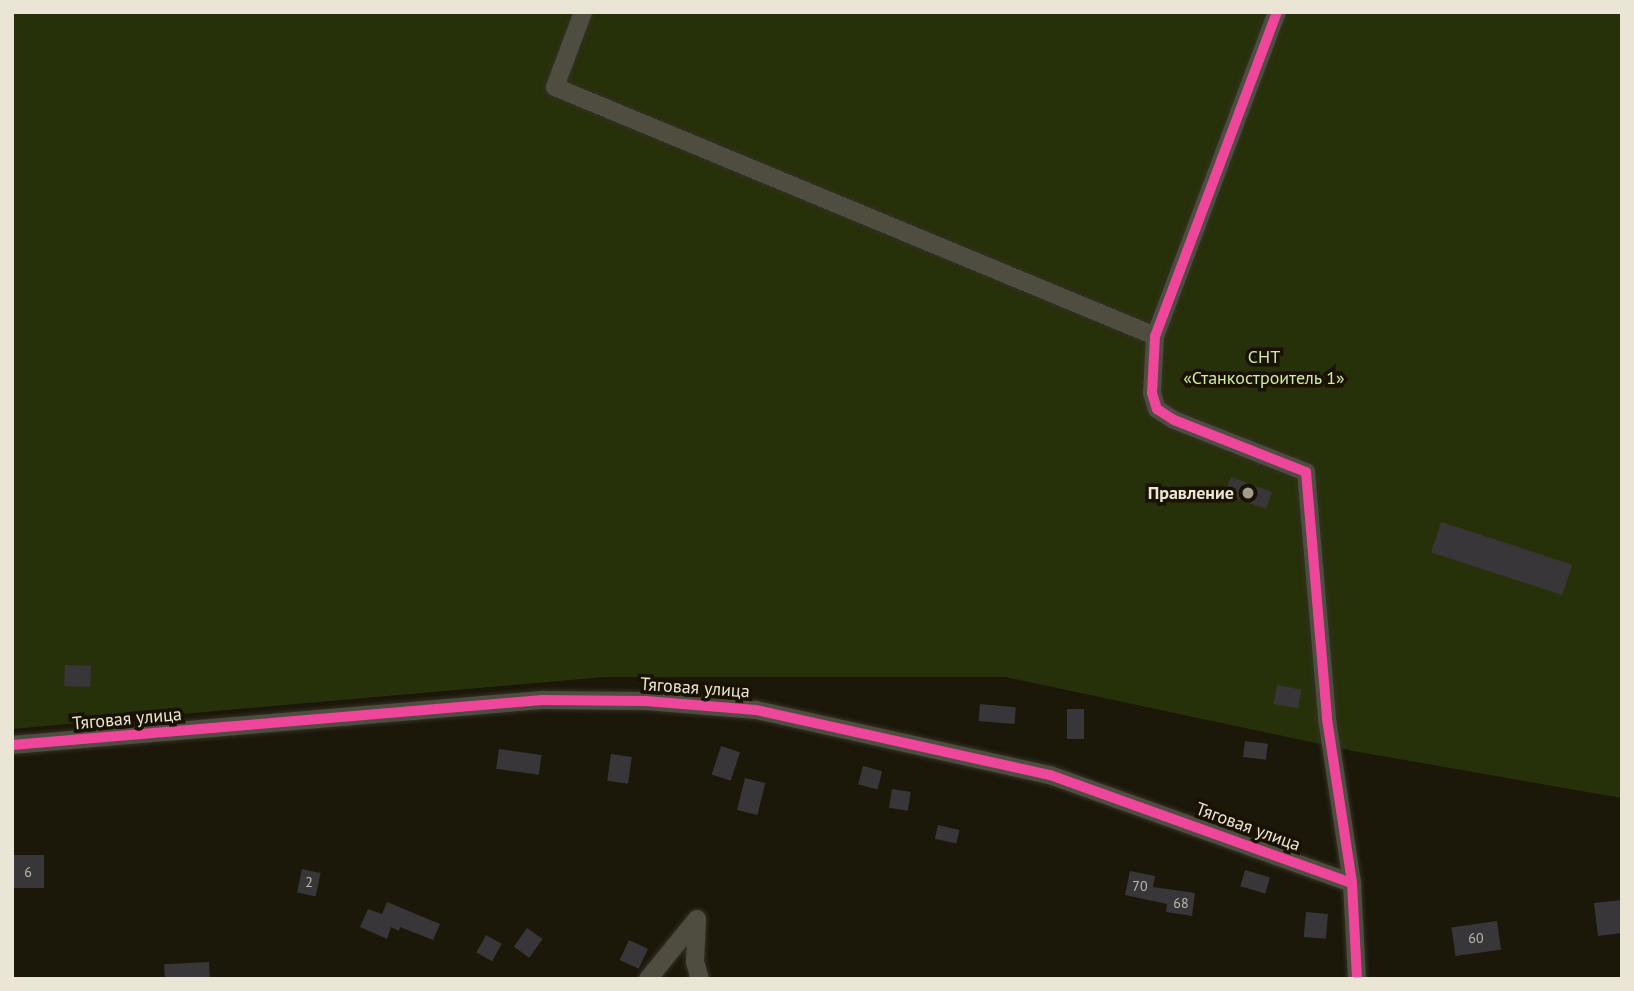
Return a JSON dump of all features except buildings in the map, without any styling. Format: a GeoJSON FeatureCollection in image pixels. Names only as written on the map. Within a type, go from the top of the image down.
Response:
{"type":"FeatureCollection","features":[{"type":"Feature","properties":{"kind":"street"},"geometry":{"type":"LineString","coordinates":[[583,12],[555,87],[1155,336]]}},
{"type":"Feature","properties":{"kind":"street"},"geometry":{"type":"LineString","coordinates":[[1278,12],[1155,336],[1152,393],[1157,409],[1174,419],[1307,472],[1327,719],[1352,883],[1357,979]]}},
{"type":"Feature","properties":{"kind":"street","name":"Тяговая улица"},"geometry":{"type":"LineString","coordinates":[[12,745],[542,700],[646,701],[756,710],[1050,775],[1352,883]]}},
{"type":"Feature","properties":{"kind":"street"},"geometry":{"type":"LineString","coordinates":[[648,979],[698,919],[695,962],[699,979]]}},
{"type":"Feature","properties":{"kind":"green space","name":"СНТ «Станкостроитель 1»"},"geometry":{"type":"Polygon","coordinates":[[[12,12],[1622,12],[1622,798],[1353,751],[1005,677],[605,677],[12,729],[12,12]]]}},
{"type":"Feature","properties":{"kind":"cycle path"},"geometry":{"type":"LineString","coordinates":[[1277,12],[1155,336],[1152,393],[1157,409],[1174,420],[1306,472],[1327,719],[1352,883],[1357,979]]}},
{"type":"Feature","properties":{"kind":"cycle path"},"geometry":{"type":"LineString","coordinates":[[12,745],[542,700],[646,701],[756,710],[1050,775],[1352,883]]}},
{"type":"Feature","properties":{"kind":"place","name":"Правление"},"geometry":{"type":"Point","coordinates":[1248,493]}}]}
